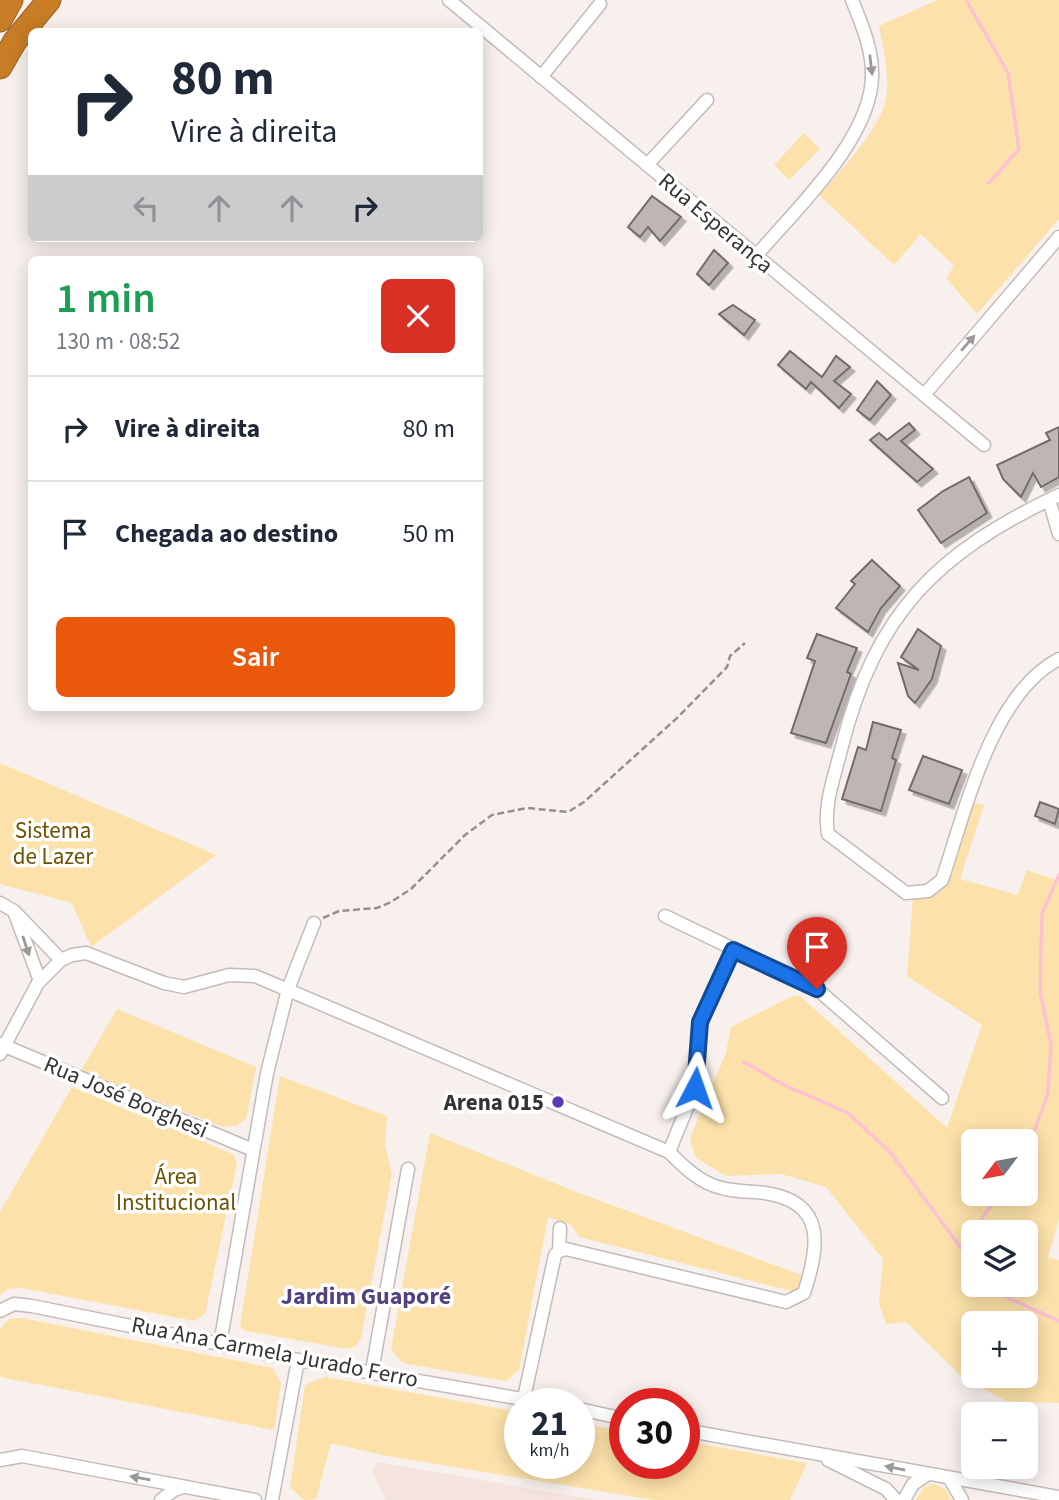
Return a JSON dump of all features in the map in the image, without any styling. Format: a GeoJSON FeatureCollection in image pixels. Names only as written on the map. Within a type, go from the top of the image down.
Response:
{"type":"FeatureCollection","features":[{"type":"Feature","properties":{"kind":"highway"},"geometry":{"type":"LineString","coordinates":[[0,20],[10,0]]}},
{"type":"Feature","properties":{"kind":"highway"},"geometry":{"type":"LineString","coordinates":[[0,67],[15,41],[49,0]]}},
{"type":"Feature","properties":{"kind":"street","name":"Rua Esperança"},"geometry":{"type":"LineString","coordinates":[[449,0],[482,28]]}},
{"type":"Feature","properties":{"kind":"street"},"geometry":{"type":"LineString","coordinates":[[755,257],[840,158],[866,103],[873,74],[867,38],[852,0]]}},
{"type":"Feature","properties":{"kind":"street"},"geometry":{"type":"LineString","coordinates":[[541,77],[600,4]]}},
{"type":"Feature","properties":{"kind":"street","name":"Rua Esperança"},"geometry":{"type":"LineString","coordinates":[[483,28],[984,445]]}},
{"type":"Feature","properties":{"kind":"street"},"geometry":{"type":"LineString","coordinates":[[647,165],[707,100]]}},
{"type":"Feature","properties":{"kind":"street"},"geometry":{"type":"LineString","coordinates":[[924,395],[1059,237]]}},
{"type":"Feature","properties":{"kind":"street"},"geometry":{"type":"LineString","coordinates":[[1059,534],[1054,498],[964,549],[931,575],[903,609],[874,654],[852,709],[825,815],[828,834],[906,892],[928,891],[942,880],[994,733],[1022,689],[1059,659]]}},
{"type":"Feature","properties":{"kind":"street"},"geometry":{"type":"LineString","coordinates":[[0,903],[14,911],[61,960]]}},
{"type":"Feature","properties":{"kind":"street"},"geometry":{"type":"LineString","coordinates":[[14,911],[40,981]]}},
{"type":"Feature","properties":{"kind":"street"},"geometry":{"type":"LineString","coordinates":[[665,916],[817,989],[942,1098]]}},
{"type":"Feature","properties":{"kind":"street"},"geometry":{"type":"LineString","coordinates":[[220,1344],[267,1073],[288,989],[314,923]]}},
{"type":"Feature","properties":{"kind":"street"},"geometry":{"type":"LineString","coordinates":[[669,1152],[695,1088],[700,1022],[733,950]]}},
{"type":"Feature","properties":{"kind":"street"},"geometry":{"type":"LineString","coordinates":[[2,1047],[40,981],[61,960],[86,953],[164,983],[184,987],[229,975],[255,976],[669,1152],[710,1184],[727,1190],[785,1197],[802,1208],[814,1228],[817,1247],[804,1293],[796,1300],[786,1302],[566,1249],[559,1251],[555,1255],[526,1388]]}},
{"type":"Feature","properties":{"kind":"street","name":"Rua José Borghesi"},"geometry":{"type":"LineString","coordinates":[[2,1047],[253,1150]]}},
{"type":"Feature","properties":{"kind":"street"},"geometry":{"type":"LineString","coordinates":[[372,1371],[408,1169]]}},
{"type":"Feature","properties":{"kind":"street"},"geometry":{"type":"LineString","coordinates":[[559,1251],[560,1228]]}},
{"type":"Feature","properties":{"kind":"street","name":"Rua Ana Carmela Jurado Ferro"},"geometry":{"type":"LineString","coordinates":[[0,1311],[14,1304],[33,1306],[298,1360],[504,1394]]}},
{"type":"Feature","properties":{"kind":"street"},"geometry":{"type":"LineString","coordinates":[[272,1500],[298,1360]]}},
{"type":"Feature","properties":{"kind":"street"},"geometry":{"type":"LineString","coordinates":[[700,1433],[1059,1497]]}},
{"type":"Feature","properties":{"kind":"street"},"geometry":{"type":"LineString","coordinates":[[808,1451],[886,1489],[897,1500]]}},
{"type":"Feature","properties":{"kind":"street"},"geometry":{"type":"LineString","coordinates":[[0,1460],[22,1456],[255,1500]]}},
{"type":"Feature","properties":{"kind":"street"},"geometry":{"type":"LineString","coordinates":[[904,1500],[913,1484],[928,1474]]}},
{"type":"Feature","properties":{"kind":"street"},"geometry":{"type":"LineString","coordinates":[[950,1479],[961,1500]]}},
{"type":"Feature","properties":{"kind":"street"},"geometry":{"type":"LineString","coordinates":[[161,1500],[174,1490],[187,1486]]}},
{"type":"Feature","properties":{"kind":"path"},"geometry":{"type":"LineString","coordinates":[[314,923],[339,911],[377,908],[391,902],[411,889],[465,835],[492,815],[527,808],[568,812],[584,802],[677,718],[727,667],[730,656],[745,643]]}},
{"type":"Feature","properties":{"kind":"shaded area"},"geometry":{"type":"Polygon","coordinates":[[[377,1462],[597,1500],[385,1500],[372,1470],[377,1462]]]}},
{"type":"Feature","properties":{"kind":"green space"},"geometry":{"type":"Polygon","coordinates":[[[937,0],[1059,0],[1059,219],[977,314],[946,278],[954,266],[921,234],[894,265],[819,195],[864,142],[884,107],[887,78],[879,26],[937,0]]]}},
{"type":"Feature","properties":{"kind":"green space"},"geometry":{"type":"Polygon","coordinates":[[[804,133],[820,149],[789,180],[774,165],[804,133]]]}},
{"type":"Feature","properties":{"kind":"green space","name":"Sistema de Lazer"},"geometry":{"type":"Polygon","coordinates":[[[0,763],[216,855],[91,947],[72,903],[0,884],[0,763]]]}},
{"type":"Feature","properties":{"kind":"green space"},"geometry":{"type":"Polygon","coordinates":[[[974,803],[984,805],[960,879],[1018,895],[1027,870],[1059,881],[1059,1218],[1048,1257],[1059,1260],[1059,1403],[1006,1401],[982,1388],[1038,1388],[1038,1311],[961,1311],[961,1376],[906,1322],[886,1324],[879,1303],[883,1259],[826,1187],[781,1174],[726,1176],[696,1158],[690,1138],[726,1053],[731,1027],[790,997],[800,996],[947,1128],[982,1025],[907,976],[913,898],[934,895],[948,883],[974,803]]]}},
{"type":"Feature","properties":{"kind":"green space"},"geometry":{"type":"Polygon","coordinates":[[[117,1009],[256,1067],[246,1119],[236,1126],[223,1127],[81,1071],[117,1009]]]}},
{"type":"Feature","properties":{"kind":"green space"},"geometry":{"type":"Polygon","coordinates":[[[280,1076],[387,1116],[385,1145],[392,1174],[361,1338],[357,1345],[348,1349],[245,1331],[240,1326],[280,1076]]]}},
{"type":"Feature","properties":{"kind":"green space","name":"Área Institucional"},"geometry":{"type":"Polygon","coordinates":[[[72,1087],[233,1154],[237,1163],[205,1314],[195,1321],[21,1288],[9,1289],[0,1295],[0,1212],[72,1087]]]}},
{"type":"Feature","properties":{"kind":"green space"},"geometry":{"type":"Polygon","coordinates":[[[430,1133],[579,1193],[815,1280],[792,1291],[579,1237],[571,1225],[548,1217],[519,1370],[506,1381],[402,1363],[391,1349],[430,1133]]]}},
{"type":"Feature","properties":{"kind":"green space"},"geometry":{"type":"Polygon","coordinates":[[[22,1318],[273,1368],[281,1383],[274,1430],[0,1377],[0,1329],[9,1319],[22,1318]]]}},
{"type":"Feature","properties":{"kind":"green space"},"geometry":{"type":"Polygon","coordinates":[[[325,1377],[504,1409],[504,1475],[382,1455],[331,1443],[316,1499],[304,1500],[290,1487],[305,1385],[325,1377]]]}},
{"type":"Feature","properties":{"kind":"green space"},"geometry":{"type":"Polygon","coordinates":[[[595,1426],[609,1428],[609,1479],[700,1479],[700,1444],[807,1463],[790,1500],[654,1500],[527,1479],[595,1479],[595,1426]]]}},
{"type":"Feature","properties":{"kind":"green space"},"geometry":{"type":"Polygon","coordinates":[[[934,1484],[946,1489],[951,1500],[916,1500],[924,1487],[934,1484]]]}},
{"type":"Feature","properties":{"kind":"building"},"geometry":{"type":"Polygon","coordinates":[[[652,196],[681,217],[660,241],[648,227],[640,237],[628,227],[652,196]]]}},
{"type":"Feature","properties":{"kind":"building"},"geometry":{"type":"Polygon","coordinates":[[[714,250],[728,263],[709,285],[697,274],[714,250]]]}},
{"type":"Feature","properties":{"kind":"building"},"geometry":{"type":"Polygon","coordinates":[[[733,305],[755,320],[744,335],[719,314],[733,305]]]}},
{"type":"Feature","properties":{"kind":"building"},"geometry":{"type":"Polygon","coordinates":[[[790,351],[822,377],[836,356],[850,367],[834,381],[851,394],[839,408],[811,382],[806,389],[778,365],[790,351]]]}},
{"type":"Feature","properties":{"kind":"building"},"geometry":{"type":"Polygon","coordinates":[[[877,381],[891,395],[870,420],[857,410],[877,381]]]}},
{"type":"Feature","properties":{"kind":"building"},"geometry":{"type":"Polygon","coordinates":[[[909,423],[915,430],[901,441],[933,469],[917,482],[870,440],[879,433],[887,440],[909,423]]]}},
{"type":"Feature","properties":{"kind":"building"},"geometry":{"type":"Polygon","coordinates":[[[1059,427],[1059,477],[1041,487],[1033,473],[1021,497],[1003,479],[997,465],[1050,440],[1046,433],[1059,427]]]}},
{"type":"Feature","properties":{"kind":"building"},"geometry":{"type":"Polygon","coordinates":[[[969,477],[987,513],[941,543],[918,510],[943,491],[969,477]]]}},
{"type":"Feature","properties":{"kind":"building"},"geometry":{"type":"Polygon","coordinates":[[[872,560],[900,586],[881,608],[868,632],[836,608],[855,584],[851,581],[872,560]]]}},
{"type":"Feature","properties":{"kind":"building"},"geometry":{"type":"Polygon","coordinates":[[[918,629],[941,646],[932,679],[915,703],[908,696],[898,663],[919,670],[901,657],[918,629]]]}},
{"type":"Feature","properties":{"kind":"building"},"geometry":{"type":"Polygon","coordinates":[[[817,634],[857,648],[847,672],[851,674],[826,743],[791,733],[815,661],[807,658],[817,634]]]}},
{"type":"Feature","properties":{"kind":"building"},"geometry":{"type":"Polygon","coordinates":[[[873,722],[901,730],[892,758],[896,760],[881,811],[842,799],[858,747],[866,750],[873,722]]]}},
{"type":"Feature","properties":{"kind":"building"},"geometry":{"type":"Polygon","coordinates":[[[923,756],[962,770],[949,804],[909,790],[923,756]]]}},
{"type":"Feature","properties":{"kind":"building"},"geometry":{"type":"Polygon","coordinates":[[[1040,802],[1059,809],[1055,824],[1035,816],[1040,802]]]}},
{"type":"Feature","properties":{"kind":"waterway"},"geometry":{"type":"LineString","coordinates":[[966,0],[1008,73],[1019,149],[989,183]]}},
{"type":"Feature","properties":{"kind":"waterway"},"geometry":{"type":"LineString","coordinates":[[1035,1129],[1048,1093],[1051,1044],[1040,991],[1042,914],[1059,875]]}},
{"type":"Feature","properties":{"kind":"waterway"},"geometry":{"type":"LineString","coordinates":[[744,1062],[782,1084],[848,1113],[890,1152],[961,1248]]}},
{"type":"Feature","properties":{"kind":"waterway"},"geometry":{"type":"LineString","coordinates":[[981,1220],[991,1206]]}},
{"type":"Feature","properties":{"kind":"waterway"},"geometry":{"type":"LineString","coordinates":[[1006,1297],[1059,1321]]}},
{"type":"Feature","properties":{"kind":"place","name":"Arena 015"},"geometry":{"type":"Point","coordinates":[558,1102]}},
{"type":"Feature","properties":{"kind":"district","name":"Jardim Guaporé"},"geometry":{"type":"Point","coordinates":[366,1296]}},
{"type":"Feature","properties":{"kind":"route"},"geometry":{"type":"LineString","coordinates":[[695,1088],[700,1022],[733,950],[817,989]]}}]}
